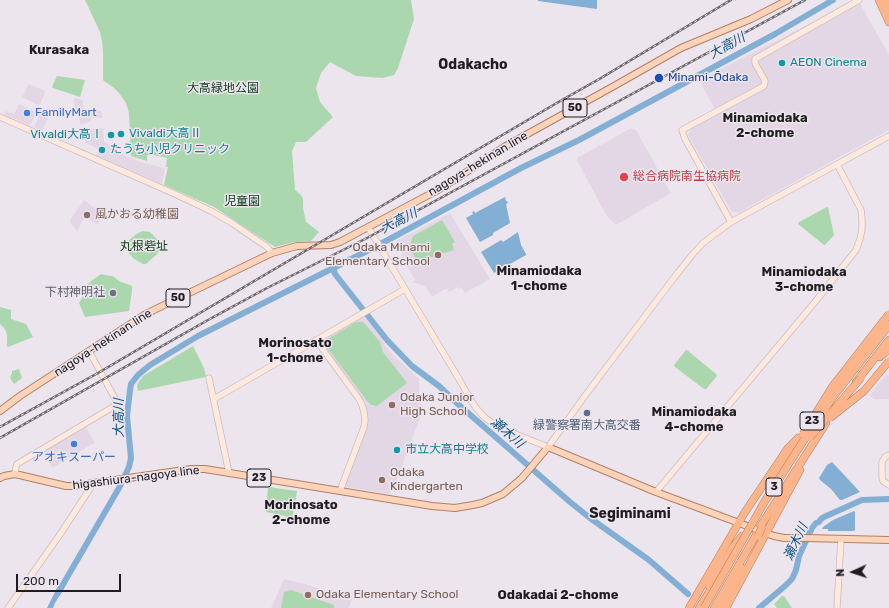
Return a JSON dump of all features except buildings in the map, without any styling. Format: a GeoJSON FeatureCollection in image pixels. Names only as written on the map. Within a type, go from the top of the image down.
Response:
{"type":"FeatureCollection","features":[{"type":"Feature","properties":{"kind":"highway"},"geometry":{"type":"LineString","coordinates":[[879,0],[889,22]]}},
{"type":"Feature","properties":{"kind":"highway"},"geometry":{"type":"LineString","coordinates":[[885,0],[889,10]]}},
{"type":"Feature","properties":{"kind":"highway"},"geometry":{"type":"LineString","coordinates":[[776,483],[795,447],[826,396],[889,314]]}},
{"type":"Feature","properties":{"kind":"highway","name":"3"},"geometry":{"type":"LineString","coordinates":[[704,608],[776,483],[802,442],[823,410],[889,324]]}},
{"type":"Feature","properties":{"kind":"highway","name":"23"},"geometry":{"type":"LineString","coordinates":[[708,586],[743,533],[780,470],[809,426],[832,395],[889,330]]}},
{"type":"Feature","properties":{"kind":"highway"},"geometry":{"type":"LineString","coordinates":[[872,364],[889,341]]}},
{"type":"Feature","properties":{"kind":"highway","name":"23"},"geometry":{"type":"LineString","coordinates":[[714,608],[757,535],[763,529],[774,503],[822,426],[889,341]]}},
{"type":"Feature","properties":{"kind":"highway"},"geometry":{"type":"LineString","coordinates":[[872,364],[889,349]]}},
{"type":"Feature","properties":{"kind":"highway"},"geometry":{"type":"LineString","coordinates":[[726,608],[763,529],[822,426],[860,395],[889,361]]}},
{"type":"Feature","properties":{"kind":"highway","name":"3"},"geometry":{"type":"LineString","coordinates":[[709,608],[811,437],[822,426],[872,364]]}},
{"type":"Feature","properties":{"kind":"highway"},"geometry":{"type":"LineString","coordinates":[[699,608],[708,586],[745,512],[788,448],[809,426]]}},
{"type":"Feature","properties":{"kind":"highway"},"geometry":{"type":"LineString","coordinates":[[721,608],[731,591],[757,535]]}},
{"type":"Feature","properties":{"kind":"highway"},"geometry":{"type":"LineString","coordinates":[[692,607],[708,586]]}},
{"type":"Feature","properties":{"kind":"main road","name":"nagoya-hekinan line"},"geometry":{"type":"LineString","coordinates":[[0,411],[20,396],[160,306],[272,253],[297,246],[331,245],[340,242],[459,177],[504,147],[681,48],[751,19],[788,0]]}},
{"type":"Feature","properties":{"kind":"main road"},"geometry":{"type":"LineString","coordinates":[[548,447],[656,492],[739,524],[763,529],[774,536],[784,538],[889,540]]}},
{"type":"Feature","properties":{"kind":"main road","name":"higashiura-nagoya line"},"geometry":{"type":"LineString","coordinates":[[0,478],[15,474],[66,486],[80,486],[191,469],[205,469],[444,508],[464,507],[482,503],[503,494],[532,468],[548,447]]}},
{"type":"Feature","properties":{"kind":"street"},"geometry":{"type":"LineString","coordinates":[[731,222],[685,139],[682,130],[764,86],[765,81],[754,63],[755,59],[859,0]]}},
{"type":"Feature","properties":{"kind":"street"},"geometry":{"type":"LineString","coordinates":[[0,117],[211,211],[261,242],[272,253]]}},
{"type":"Feature","properties":{"kind":"street"},"geometry":{"type":"LineString","coordinates":[[368,227],[472,402],[484,417],[496,426],[548,447],[587,393],[692,255],[703,243],[731,222],[889,136]]}},
{"type":"Feature","properties":{"kind":"street"},"geometry":{"type":"LineString","coordinates":[[656,492],[815,302],[856,250],[862,229],[861,210],[837,164]]}},
{"type":"Feature","properties":{"kind":"street"},"geometry":{"type":"LineString","coordinates":[[214,398],[405,289]]}},
{"type":"Feature","properties":{"kind":"street"},"geometry":{"type":"LineString","coordinates":[[316,340],[359,398],[364,412],[364,427],[340,491]]}},
{"type":"Feature","properties":{"kind":"street"},"geometry":{"type":"LineString","coordinates":[[15,474],[17,464],[118,404],[89,351]]}},
{"type":"Feature","properties":{"kind":"street"},"geometry":{"type":"LineString","coordinates":[[209,378],[229,473]]}},
{"type":"Feature","properties":{"kind":"street"},"geometry":{"type":"LineString","coordinates":[[889,455],[885,457],[882,462],[883,481],[889,485]]}},
{"type":"Feature","properties":{"kind":"street"},"geometry":{"type":"LineString","coordinates":[[8,608],[93,484]]}},
{"type":"Feature","properties":{"kind":"street"},"geometry":{"type":"LineString","coordinates":[[837,608],[842,538]]}},
{"type":"Feature","properties":{"kind":"shaded area"},"geometry":{"type":"Polygon","coordinates":[[[858,0],[889,55],[889,130],[738,213],[731,211],[688,135],[691,129],[717,113],[699,80],[858,0]]]}},
{"type":"Feature","properties":{"kind":"shaded area"},"geometry":{"type":"Polygon","coordinates":[[[29,84],[45,91],[39,106],[22,97],[29,84]]]}},
{"type":"Feature","properties":{"kind":"shaded area"},"geometry":{"type":"Polygon","coordinates":[[[75,98],[83,100],[83,109],[101,111],[103,118],[91,118],[91,121],[81,125],[74,105],[75,98]]]}},
{"type":"Feature","properties":{"kind":"shaded area"},"geometry":{"type":"Polygon","coordinates":[[[19,104],[36,112],[31,124],[29,125],[4,114],[6,111],[14,114],[19,104]]]}},
{"type":"Feature","properties":{"kind":"shaded area"},"geometry":{"type":"Polygon","coordinates":[[[41,112],[49,116],[42,131],[34,127],[41,112]]]}},
{"type":"Feature","properties":{"kind":"shaded area"},"geometry":{"type":"Polygon","coordinates":[[[103,128],[104,141],[115,149],[126,156],[141,162],[164,168],[162,184],[96,155],[99,149],[86,143],[83,132],[103,128]]]}},
{"type":"Feature","properties":{"kind":"shaded area","name":"総合病院南生協病院"},"geometry":{"type":"Polygon","coordinates":[[[631,128],[636,130],[671,193],[616,225],[606,215],[577,160],[578,157],[631,128]]]}},
{"type":"Feature","properties":{"kind":"shaded area","name":"風かおる幼稚園"},"geometry":{"type":"Polygon","coordinates":[[[84,200],[102,214],[98,224],[85,217],[77,231],[70,220],[84,200]]]}},
{"type":"Feature","properties":{"kind":"shaded area","name":"Odaka Minami Elementary School"},"geometry":{"type":"Polygon","coordinates":[[[450,213],[490,279],[465,293],[462,288],[459,289],[458,287],[449,292],[447,288],[432,297],[425,286],[412,282],[415,280],[401,256],[403,253],[396,241],[450,213]]]}},
{"type":"Feature","properties":{"kind":"shaded area","name":"Odaka Junior High School"},"geometry":{"type":"Polygon","coordinates":[[[363,316],[382,338],[385,346],[419,379],[420,418],[390,494],[345,486],[366,427],[368,416],[365,403],[321,342],[363,316]]]}},
{"type":"Feature","properties":{"kind":"shaded area"},"geometry":{"type":"Polygon","coordinates":[[[887,374],[889,376],[889,399],[874,399],[870,395],[887,374]]]}},
{"type":"Feature","properties":{"kind":"shaded area"},"geometry":{"type":"Polygon","coordinates":[[[84,426],[86,427],[94,443],[52,467],[43,452],[44,450],[84,426]]]}},
{"type":"Feature","properties":{"kind":"shaded area","name":"Odaka Elementary School"},"geometry":{"type":"Polygon","coordinates":[[[284,579],[352,599],[350,606],[348,608],[271,608],[284,579]]]}},
{"type":"Feature","properties":{"kind":"green space","name":"大高緑地公園"},"geometry":{"type":"Polygon","coordinates":[[[85,0],[411,0],[414,19],[398,68],[394,75],[383,78],[356,76],[330,62],[321,73],[316,88],[320,102],[333,117],[306,142],[296,142],[292,151],[295,190],[303,199],[306,222],[319,232],[311,241],[294,242],[275,247],[214,207],[164,185],[168,167],[166,167],[167,158],[147,155],[147,161],[131,156],[129,113],[126,103],[119,93],[103,80],[103,52],[100,32],[85,0]]]}},
{"type":"Feature","properties":{"kind":"green space"},"geometry":{"type":"Polygon","coordinates":[[[57,76],[85,80],[80,97],[53,88],[52,87],[57,76]]]}},
{"type":"Feature","properties":{"kind":"green space"},"geometry":{"type":"Polygon","coordinates":[[[827,207],[834,235],[824,245],[798,224],[799,222],[827,207]]]}},
{"type":"Feature","properties":{"kind":"green space"},"geometry":{"type":"Polygon","coordinates":[[[442,220],[455,242],[452,244],[454,250],[418,262],[409,248],[413,236],[442,220]]]}},
{"type":"Feature","properties":{"kind":"green space","name":"丸根砦址"},"geometry":{"type":"Polygon","coordinates":[[[142,231],[150,232],[157,239],[160,246],[156,255],[146,264],[143,264],[133,258],[125,247],[127,242],[142,231]]]}},
{"type":"Feature","properties":{"kind":"green space"},"geometry":{"type":"Polygon","coordinates":[[[101,274],[113,276],[119,281],[132,286],[129,311],[85,317],[79,303],[86,291],[87,285],[101,274]]]}},
{"type":"Feature","properties":{"kind":"green space"},"geometry":{"type":"Polygon","coordinates":[[[0,307],[11,310],[11,319],[26,324],[33,337],[8,347],[5,329],[0,324],[0,307]]]}},
{"type":"Feature","properties":{"kind":"green space"},"geometry":{"type":"Polygon","coordinates":[[[356,322],[363,322],[366,325],[380,342],[383,352],[407,383],[377,406],[371,405],[367,401],[326,346],[328,339],[356,322]]]}},
{"type":"Feature","properties":{"kind":"green space"},"geometry":{"type":"Polygon","coordinates":[[[193,346],[204,368],[206,377],[138,391],[138,383],[143,376],[193,346]]]}},
{"type":"Feature","properties":{"kind":"green space"},"geometry":{"type":"Polygon","coordinates":[[[686,350],[716,374],[717,376],[706,389],[675,367],[674,365],[686,350]]]}},
{"type":"Feature","properties":{"kind":"green space"},"geometry":{"type":"Polygon","coordinates":[[[19,369],[22,378],[14,384],[10,378],[12,371],[19,369]]]}},
{"type":"Feature","properties":{"kind":"green space"},"geometry":{"type":"Polygon","coordinates":[[[268,487],[297,491],[292,521],[285,516],[266,512],[268,487]]]}},
{"type":"Feature","properties":{"kind":"green space"},"geometry":{"type":"Polygon","coordinates":[[[291,590],[334,605],[334,608],[281,608],[284,592],[291,590]]]}},
{"type":"Feature","properties":{"kind":"green space"},"geometry":{"type":"Polygon","coordinates":[[[782,596],[784,596],[792,608],[777,608],[774,604],[782,596]]]}},
{"type":"Feature","properties":{"kind":"water"},"geometry":{"type":"Polygon","coordinates":[[[597,0],[597,9],[538,1],[597,0]]]}},
{"type":"Feature","properties":{"kind":"water"},"geometry":{"type":"Polygon","coordinates":[[[505,197],[508,203],[506,204],[510,223],[480,242],[466,218],[473,214],[472,212],[474,211],[475,213],[505,197]]]}},
{"type":"Feature","properties":{"kind":"water"},"geometry":{"type":"Polygon","coordinates":[[[518,232],[521,245],[526,255],[494,273],[481,252],[501,240],[503,242],[518,232]]]}},
{"type":"Feature","properties":{"kind":"water"},"geometry":{"type":"Polygon","coordinates":[[[832,462],[860,492],[840,500],[831,489],[820,480],[819,478],[827,465],[832,462]]]}},
{"type":"Feature","properties":{"kind":"water"},"geometry":{"type":"Polygon","coordinates":[[[854,511],[854,531],[828,531],[828,529],[822,529],[833,520],[854,511]]]}},
{"type":"Feature","properties":{"kind":"water"},"geometry":{"type":"Polygon","coordinates":[[[59,584],[64,588],[53,608],[47,608],[59,584]]]}},
{"type":"Feature","properties":{"kind":"waterway","name":"大高川"},"geometry":{"type":"LineString","coordinates":[[58,593],[119,488],[129,467],[131,458],[127,416],[131,384],[138,375],[150,365],[198,336],[375,247],[521,168],[579,140],[775,34],[833,0]]}},
{"type":"Feature","properties":{"kind":"waterway","name":"瀬木川"},"geometry":{"type":"LineString","coordinates":[[333,268],[335,274],[387,340],[412,366],[439,386],[570,502],[649,560],[688,594]]}},
{"type":"Feature","properties":{"kind":"waterway","name":"瀬木川"},"geometry":{"type":"LineString","coordinates":[[759,608],[792,579],[796,570],[799,556],[812,528],[816,523],[824,517],[862,500],[889,499]]}},
{"type":"Feature","properties":{"kind":"railway"},"geometry":{"type":"LineString","coordinates":[[0,427],[98,373],[601,78],[731,0]]}},
{"type":"Feature","properties":{"kind":"railway"},"geometry":{"type":"LineString","coordinates":[[0,438],[208,320],[267,288],[367,238],[805,0]]}},
{"type":"Feature","properties":{"kind":"place","name":"AEON Cinema"},"geometry":{"type":"Point","coordinates":[782,63]}},
{"type":"Feature","properties":{"kind":"place","name":"Minami-Ōdaka"},"geometry":{"type":"Point","coordinates":[659,78]}},
{"type":"Feature","properties":{"kind":"place","name":"FamilyMart"},"geometry":{"type":"Point","coordinates":[27,113]}},
{"type":"Feature","properties":{"kind":"place","name":"Vivaldi大高Ⅱ"},"geometry":{"type":"Point","coordinates":[121,134]}},
{"type":"Feature","properties":{"kind":"place","name":"Vivaldi大高Ⅰ"},"geometry":{"type":"Point","coordinates":[111,135]}},
{"type":"Feature","properties":{"kind":"place","name":"たうち小児クリニック"},"geometry":{"type":"Point","coordinates":[102,150]}},
{"type":"Feature","properties":{"kind":"place","name":"総合病院南生協病院"},"geometry":{"type":"Point","coordinates":[624,177]}},
{"type":"Feature","properties":{"kind":"place","name":"風かおる幼稚園"},"geometry":{"type":"Point","coordinates":[87,215]}},
{"type":"Feature","properties":{"kind":"place","name":"Odaka Minami Elementary School"},"geometry":{"type":"Point","coordinates":[438,255]}},
{"type":"Feature","properties":{"kind":"place","name":"下村神明社"},"geometry":{"type":"Point","coordinates":[113,293]}},
{"type":"Feature","properties":{"kind":"place","name":"Odaka Junior High School"},"geometry":{"type":"Point","coordinates":[392,405]}},
{"type":"Feature","properties":{"kind":"place","name":"緑警察署南大高交番"},"geometry":{"type":"Point","coordinates":[587,413]}},
{"type":"Feature","properties":{"kind":"place","name":"アオキスーパー"},"geometry":{"type":"Point","coordinates":[74,444]}},
{"type":"Feature","properties":{"kind":"place","name":"市立大高中学校"},"geometry":{"type":"Point","coordinates":[397,450]}},
{"type":"Feature","properties":{"kind":"place","name":"Odaka Kindergarten"},"geometry":{"type":"Point","coordinates":[382,480]}},
{"type":"Feature","properties":{"kind":"place","name":"Odaka Elementary School"},"geometry":{"type":"Point","coordinates":[308,595]}},
{"type":"Feature","properties":{"kind":"district","name":"Kurasaka"},"geometry":{"type":"Point","coordinates":[59,50]}},
{"type":"Feature","properties":{"kind":"district","name":"Odakacho"},"geometry":{"type":"Point","coordinates":[473,65]}},
{"type":"Feature","properties":{"kind":"district","name":"Minamiodaka 2-chome"},"geometry":{"type":"Point","coordinates":[765,126]}},
{"type":"Feature","properties":{"kind":"district","name":"Minamiodaka 1-chome"},"geometry":{"type":"Point","coordinates":[539,278]}},
{"type":"Feature","properties":{"kind":"district","name":"Minamiodaka 3-chome"},"geometry":{"type":"Point","coordinates":[804,280]}},
{"type":"Feature","properties":{"kind":"district","name":"Morinosato 1-chome"},"geometry":{"type":"Point","coordinates":[295,350]}},
{"type":"Feature","properties":{"kind":"district","name":"Minamiodaka 4-chome"},"geometry":{"type":"Point","coordinates":[694,420]}},
{"type":"Feature","properties":{"kind":"district","name":"Morinosato 2-chome"},"geometry":{"type":"Point","coordinates":[301,512]}},
{"type":"Feature","properties":{"kind":"district","name":"Segiminami"},"geometry":{"type":"Point","coordinates":[630,514]}},
{"type":"Feature","properties":{"kind":"district","name":"Odakadai 2-chome"},"geometry":{"type":"Point","coordinates":[558,595]}},
{"type":"Feature","properties":{"kind":"park label","name":"児童園"},"geometry":{"type":"Point","coordinates":[242,202]}}]}
